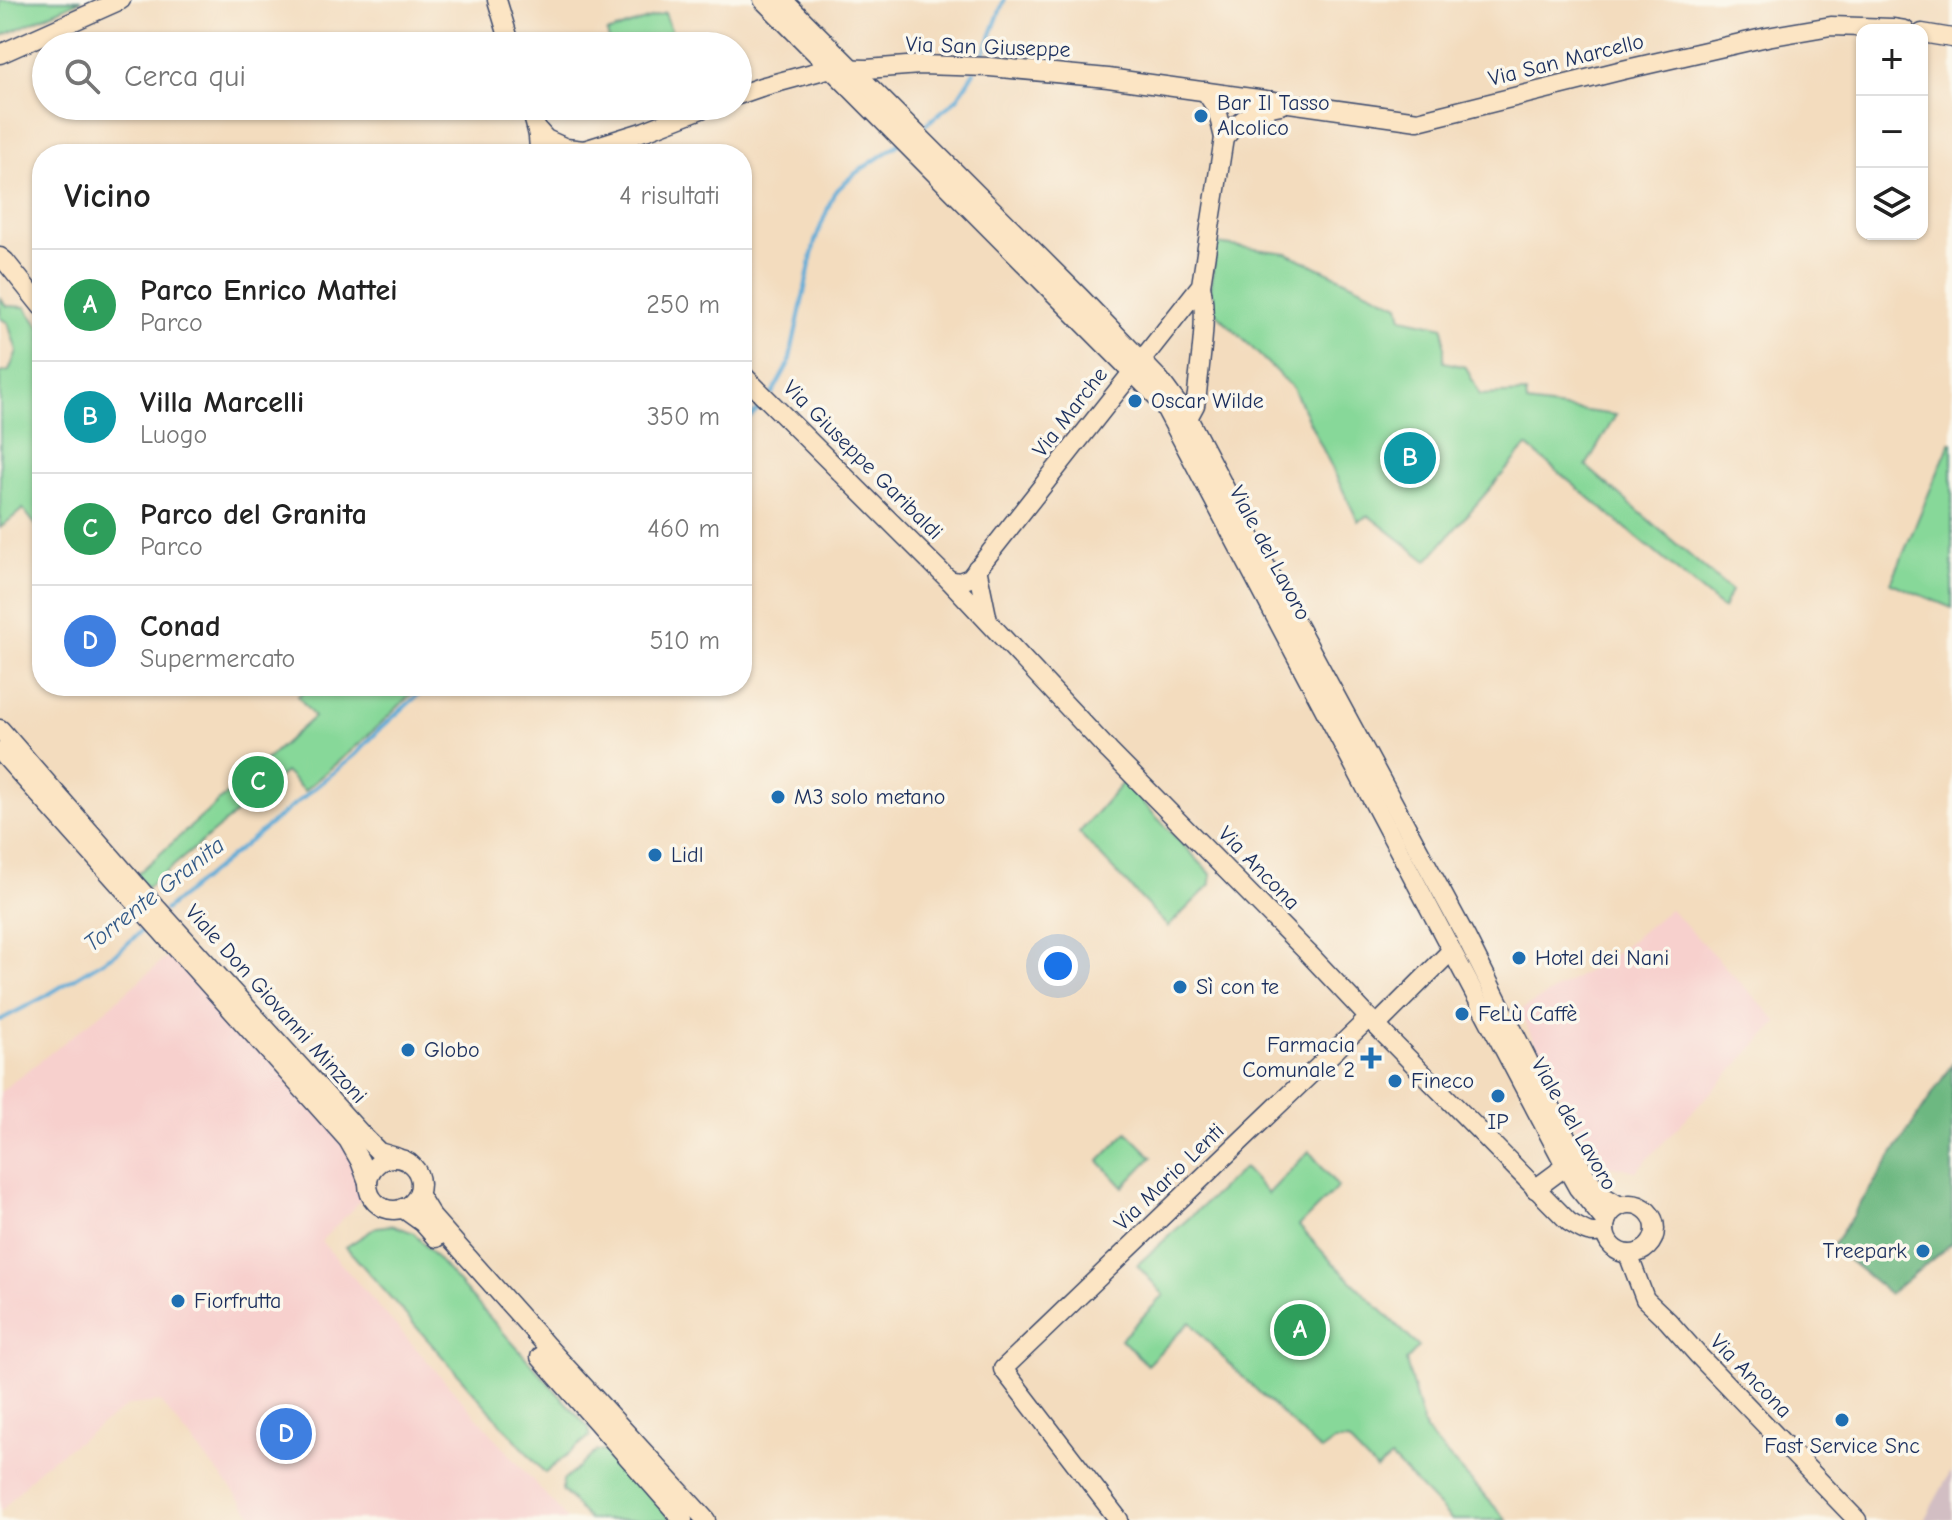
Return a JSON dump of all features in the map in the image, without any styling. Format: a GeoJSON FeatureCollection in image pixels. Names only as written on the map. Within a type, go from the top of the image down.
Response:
{"type":"FeatureCollection","features":[{"type":"Feature","properties":{"kind":"main road"},"geometry":{"type":"LineString","coordinates":[[49,32],[121,0]]}},
{"type":"Feature","properties":{"kind":"main road"},"geometry":{"type":"LineString","coordinates":[[497,0],[507,32]]}},
{"type":"Feature","properties":{"kind":"main road","name":"Viale del Lavoro"},"geometry":{"type":"LineString","coordinates":[[763,0],[831,68],[890,117],[1137,366],[1170,415],[1564,1163],[1606,1226],[1610,1244],[1615,1249],[1636,1252],[1654,1238],[1652,1215],[1634,1204],[1614,1210],[1606,1226]]}},
{"type":"Feature","properties":{"kind":"main road","name":"Viale del Lavoro"},"geometry":{"type":"LineString","coordinates":[[783,0],[853,69],[890,117]]}},
{"type":"Feature","properties":{"kind":"main road","name":"Via San Marcello"},"geometry":{"type":"LineString","coordinates":[[1239,95],[1418,121],[1767,37],[1831,26],[1856,27]]}},
{"type":"Feature","properties":{"kind":"main road"},"geometry":{"type":"LineString","coordinates":[[1928,34],[1952,38]]}},
{"type":"Feature","properties":{"kind":"main road"},"geometry":{"type":"LineString","coordinates":[[0,54],[32,40]]}},
{"type":"Feature","properties":{"kind":"main road","name":"Via San Giuseppe"},"geometry":{"type":"LineString","coordinates":[[752,90],[831,68],[920,65],[990,67],[1108,78],[1239,95]]}},
{"type":"Feature","properties":{"kind":"main road"},"geometry":{"type":"LineString","coordinates":[[1205,91],[1217,109],[1224,138]]}},
{"type":"Feature","properties":{"kind":"main road"},"geometry":{"type":"LineString","coordinates":[[1238,122],[1239,95]]}},
{"type":"Feature","properties":{"kind":"main road"},"geometry":{"type":"LineString","coordinates":[[1224,138],[1238,122],[1261,108],[1288,103]]}},
{"type":"Feature","properties":{"kind":"main road"},"geometry":{"type":"LineString","coordinates":[[534,120],[539,144]]}},
{"type":"Feature","properties":{"kind":"main road"},"geometry":{"type":"LineString","coordinates":[[606,144],[673,120]]}},
{"type":"Feature","properties":{"kind":"main road"},"geometry":{"type":"LineString","coordinates":[[537,129],[546,139],[557,144]]}},
{"type":"Feature","properties":{"kind":"main road","name":"Via Marche"},"geometry":{"type":"LineString","coordinates":[[1188,418],[1197,394],[1204,316],[1201,285],[1224,138]]}},
{"type":"Feature","properties":{"kind":"main road"},"geometry":{"type":"LineString","coordinates":[[2,259],[32,295]]}},
{"type":"Feature","properties":{"kind":"main road","name":"Via Marche"},"geometry":{"type":"LineString","coordinates":[[949,580],[964,581],[970,578],[1201,285]]}},
{"type":"Feature","properties":{"kind":"main road","name":"Viale del Lavoro"},"geometry":{"type":"LineString","coordinates":[[1137,366],[1160,380],[1188,418],[1466,937],[1586,1176],[1603,1196],[1620,1206]]}},
{"type":"Feature","properties":{"kind":"main road","name":"Via Giuseppe Garibaldi"},"geometry":{"type":"LineString","coordinates":[[752,383],[949,580]]}},
{"type":"Feature","properties":{"kind":"main road"},"geometry":{"type":"LineString","coordinates":[[977,568],[988,622]]}},
{"type":"Feature","properties":{"kind":"main road","name":"Via Ancona"},"geometry":{"type":"LineString","coordinates":[[949,580],[1109,751],[1535,1189],[1569,1222],[1589,1233],[1598,1234],[1606,1226]]}},
{"type":"Feature","properties":{"kind":"main road","name":"Viale Don Giovanni Minzoni"},"geometry":{"type":"LineString","coordinates":[[0,729],[138,897]]}},
{"type":"Feature","properties":{"kind":"main road","name":"Viale Don Giovanni Minzoni"},"geometry":{"type":"LineString","coordinates":[[0,751],[364,1137],[379,1152],[405,1160],[416,1170],[420,1185],[418,1194],[432,1217],[706,1520]]}},
{"type":"Feature","properties":{"kind":"main road","name":"Viale Don Giovanni Minzoni"},"geometry":{"type":"LineString","coordinates":[[171,933],[348,1140],[360,1161],[369,1192],[378,1204],[392,1210],[402,1208],[423,1223],[683,1520]]}},
{"type":"Feature","properties":{"kind":"main road","name":"Via Mario Lenti"},"geometry":{"type":"LineString","coordinates":[[1119,1520],[1003,1369],[1452,950]]}},
{"type":"Feature","properties":{"kind":"main road"},"geometry":{"type":"LineString","coordinates":[[368,1182],[374,1167],[388,1158],[396,1157]]}},
{"type":"Feature","properties":{"kind":"main road"},"geometry":{"type":"LineString","coordinates":[[1535,1189],[1558,1172],[1564,1163]]}},
{"type":"Feature","properties":{"kind":"main road"},"geometry":{"type":"LineString","coordinates":[[402,1208],[418,1194]]}},
{"type":"Feature","properties":{"kind":"main road","name":"Via Ancona"},"geometry":{"type":"LineString","coordinates":[[1636,1252],[1645,1299],[1857,1520]]}},
{"type":"Feature","properties":{"kind":"shaded area"},"geometry":{"type":"Polygon","coordinates":[[[1670,909],[1778,1022],[1636,1171],[1594,1162],[1519,1011],[1608,959],[1670,909]]]}},
{"type":"Feature","properties":{"kind":"shaded area"},"geometry":{"type":"Polygon","coordinates":[[[177,948],[348,1140],[368,1182],[369,1192],[321,1241],[568,1520],[257,1520],[160,1402],[129,1405],[40,1468],[0,1512],[0,1092],[103,1012],[177,948]]]}},
{"type":"Feature","properties":{"kind":"shaded area"},"geometry":{"type":"Polygon","coordinates":[[[1952,1471],[1952,1520],[1924,1520],[1949,1475],[1952,1471]]]}},
{"type":"Feature","properties":{"kind":"green space"},"geometry":{"type":"Polygon","coordinates":[[[0,0],[81,0],[0,37],[0,0]]]}},
{"type":"Feature","properties":{"kind":"green space"},"geometry":{"type":"Polygon","coordinates":[[[665,13],[672,32],[610,32],[665,13]]]}},
{"type":"Feature","properties":{"kind":"green space"},"geometry":{"type":"Polygon","coordinates":[[[1216,244],[1287,253],[1399,305],[1402,318],[1444,327],[1444,362],[1466,367],[1480,395],[1526,393],[1527,403],[1616,415],[1586,466],[1731,591],[1723,609],[1527,446],[1427,561],[1369,516],[1358,521],[1293,388],[1209,306],[1216,244]]]}},
{"type":"Feature","properties":{"kind":"green space"},"geometry":{"type":"Polygon","coordinates":[[[0,298],[6,306],[25,307],[32,316],[32,520],[23,509],[0,528],[0,373],[9,371],[17,351],[8,323],[0,318],[0,298]]]}},
{"type":"Feature","properties":{"kind":"green space"},"geometry":{"type":"Polygon","coordinates":[[[1952,443],[1952,608],[1891,583],[1952,443]]]}},
{"type":"Feature","properties":{"kind":"green space"},"geometry":{"type":"Polygon","coordinates":[[[298,696],[409,696],[304,791],[285,772],[147,888],[135,876],[314,717],[298,696]]]}},
{"type":"Feature","properties":{"kind":"green space"},"geometry":{"type":"Polygon","coordinates":[[[1123,782],[1211,874],[1211,884],[1168,927],[1079,833],[1123,782]]]}},
{"type":"Feature","properties":{"kind":"green space"},"geometry":{"type":"Polygon","coordinates":[[[1952,1064],[1952,1243],[1890,1294],[1832,1247],[1952,1064]]]}},
{"type":"Feature","properties":{"kind":"green space"},"geometry":{"type":"Polygon","coordinates":[[[1127,1132],[1152,1157],[1123,1187],[1099,1161],[1127,1132]]]}},
{"type":"Feature","properties":{"kind":"green space"},"geometry":{"type":"Polygon","coordinates":[[[1309,1151],[1338,1187],[1299,1226],[1419,1347],[1406,1361],[1425,1431],[1507,1520],[1452,1520],[1391,1458],[1376,1470],[1348,1441],[1335,1441],[1321,1451],[1226,1361],[1190,1322],[1147,1365],[1121,1339],[1164,1295],[1137,1265],[1244,1168],[1268,1194],[1309,1151]]]}},
{"type":"Feature","properties":{"kind":"green space"},"geometry":{"type":"Polygon","coordinates":[[[393,1225],[414,1233],[589,1428],[590,1436],[545,1473],[346,1247],[377,1227],[393,1225]]]}},
{"type":"Feature","properties":{"kind":"green space"},"geometry":{"type":"Polygon","coordinates":[[[597,1451],[610,1451],[672,1520],[589,1520],[562,1490],[563,1481],[597,1451]]]}},
{"type":"Feature","properties":{"kind":"waterway","name":"Torrente Granita"},"geometry":{"type":"LineString","coordinates":[[981,61],[1004,0]]}},
{"type":"Feature","properties":{"kind":"waterway","name":"Torrente Granita"},"geometry":{"type":"LineString","coordinates":[[920,129],[957,99],[974,72]]}},
{"type":"Feature","properties":{"kind":"waterway","name":"Torrente Granita"},"geometry":{"type":"LineString","coordinates":[[772,394],[789,363],[815,241],[834,193],[853,175],[900,143]]}},
{"type":"Feature","properties":{"kind":"waterway","name":"Torrente Granita"},"geometry":{"type":"LineString","coordinates":[[752,415],[763,404]]}},
{"type":"Feature","properties":{"kind":"waterway","name":"Torrente Granita"},"geometry":{"type":"LineString","coordinates":[[165,910],[355,755],[417,696]]}},
{"type":"Feature","properties":{"kind":"waterway","name":"Torrente Granita"},"geometry":{"type":"LineString","coordinates":[[0,1020],[118,952],[149,924]]}},
{"type":"Feature","properties":{"kind":"place","name":"Bar Il Tasso Alcolico"},"geometry":{"type":"Point","coordinates":[1201,116]}},
{"type":"Feature","properties":{"kind":"place","name":"Oscar Wilde"},"geometry":{"type":"Point","coordinates":[1135,401]}},
{"type":"Feature","properties":{"kind":"place","name":"Villa Marcelli"},"geometry":{"type":"Point","coordinates":[1410,458]}},
{"type":"Feature","properties":{"kind":"place","name":"Parco del Granita"},"geometry":{"type":"Point","coordinates":[258,782]}},
{"type":"Feature","properties":{"kind":"place","name":"M3 solo metano"},"geometry":{"type":"Point","coordinates":[778,797]}},
{"type":"Feature","properties":{"kind":"place","name":"Lidl"},"geometry":{"type":"Point","coordinates":[655,855]}},
{"type":"Feature","properties":{"kind":"place","name":"Hotel dei Nani"},"geometry":{"type":"Point","coordinates":[1519,958]}},
{"type":"Feature","properties":{"kind":"place","name":"Sì con te"},"geometry":{"type":"Point","coordinates":[1180,987]}},
{"type":"Feature","properties":{"kind":"place","name":"FeLù Caffè"},"geometry":{"type":"Point","coordinates":[1462,1014]}},
{"type":"Feature","properties":{"kind":"place","name":"Globo"},"geometry":{"type":"Point","coordinates":[408,1050]}},
{"type":"Feature","properties":{"kind":"place","name":"Farmacia Comunale 2"},"geometry":{"type":"Point","coordinates":[1371,1058]}},
{"type":"Feature","properties":{"kind":"place","name":"Fineco"},"geometry":{"type":"Point","coordinates":[1395,1081]}},
{"type":"Feature","properties":{"kind":"place","name":"IP"},"geometry":{"type":"Point","coordinates":[1498,1096]}},
{"type":"Feature","properties":{"kind":"place","name":"Treepark"},"geometry":{"type":"Point","coordinates":[1923,1251]}},
{"type":"Feature","properties":{"kind":"place","name":"Fiorfrutta"},"geometry":{"type":"Point","coordinates":[178,1301]}},
{"type":"Feature","properties":{"kind":"place","name":"Parco Enrico Mattei"},"geometry":{"type":"Point","coordinates":[1300,1330]}},
{"type":"Feature","properties":{"kind":"place","name":"Fast Service Snc"},"geometry":{"type":"Point","coordinates":[1842,1420]}},
{"type":"Feature","properties":{"kind":"place","name":"Conad"},"geometry":{"type":"Point","coordinates":[286,1434]}}]}
